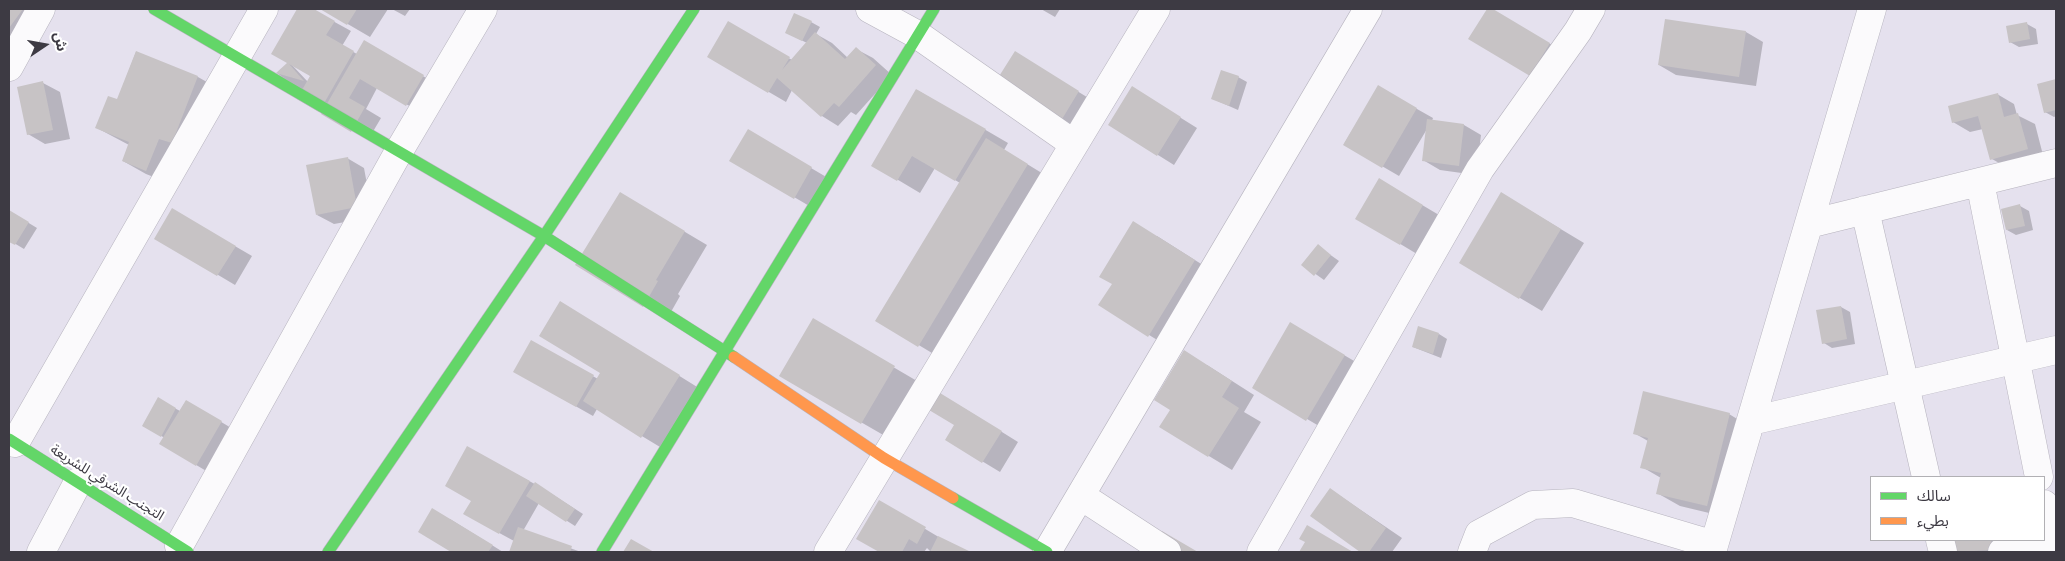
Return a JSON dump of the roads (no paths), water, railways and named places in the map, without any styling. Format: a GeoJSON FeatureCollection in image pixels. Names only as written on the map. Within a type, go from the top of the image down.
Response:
{"type":"FeatureCollection","features":[{"type":"Feature","properties":{"kind":"street"},"geometry":{"type":"LineString","coordinates":[[9,67],[41,9]]}},
{"type":"Feature","properties":{"kind":"street"},"geometry":{"type":"LineString","coordinates":[[154,9],[544,236],[725,351],[884,458],[1047,552],[1368,9]]}},
{"type":"Feature","properties":{"kind":"street"},"geometry":{"type":"LineString","coordinates":[[12,441],[264,9]]}},
{"type":"Feature","properties":{"kind":"street"},"geometry":{"type":"LineString","coordinates":[[184,549],[399,151],[483,9]]}},
{"type":"Feature","properties":{"kind":"street"},"geometry":{"type":"LineString","coordinates":[[328,552],[544,236],[694,9]]}},
{"type":"Feature","properties":{"kind":"street"},"geometry":{"type":"LineString","coordinates":[[870,9],[918,35],[1074,144]]}},
{"type":"Feature","properties":{"kind":"street"},"geometry":{"type":"LineString","coordinates":[[602,552],[934,9]]}},
{"type":"Feature","properties":{"kind":"street"},"geometry":{"type":"LineString","coordinates":[[828,552],[1156,9]]}},
{"type":"Feature","properties":{"kind":"street"},"geometry":{"type":"LineString","coordinates":[[1261,552],[1480,168],[1591,9]]}},
{"type":"Feature","properties":{"kind":"street"},"geometry":{"type":"LineString","coordinates":[[1472,552],[1479,534],[1533,505],[1573,503],[1713,549],[1872,9]]}},
{"type":"Feature","properties":{"kind":"street"},"geometry":{"type":"LineString","coordinates":[[1809,224],[2056,163]]}},
{"type":"Feature","properties":{"kind":"street"},"geometry":{"type":"LineString","coordinates":[[1980,182],[2039,476]]}},
{"type":"Feature","properties":{"kind":"street"},"geometry":{"type":"LineString","coordinates":[[1865,210],[1926,476]]}},
{"type":"Feature","properties":{"kind":"street"},"geometry":{"type":"LineString","coordinates":[[1751,420],[2056,350]]}},
{"type":"Feature","properties":{"kind":"street","name":"التجنب الشرقي للشريعة"},"geometry":{"type":"LineString","coordinates":[[12,441],[184,549]]}},
{"type":"Feature","properties":{"kind":"street"},"geometry":{"type":"LineString","coordinates":[[41,552],[78,482]]}},
{"type":"Feature","properties":{"kind":"street"},"geometry":{"type":"LineString","coordinates":[[1081,496],[1167,552]]}},
{"type":"Feature","properties":{"kind":"street"},"geometry":{"type":"LineString","coordinates":[[2002,552],[2054,540],[2045,508]]}}]}
